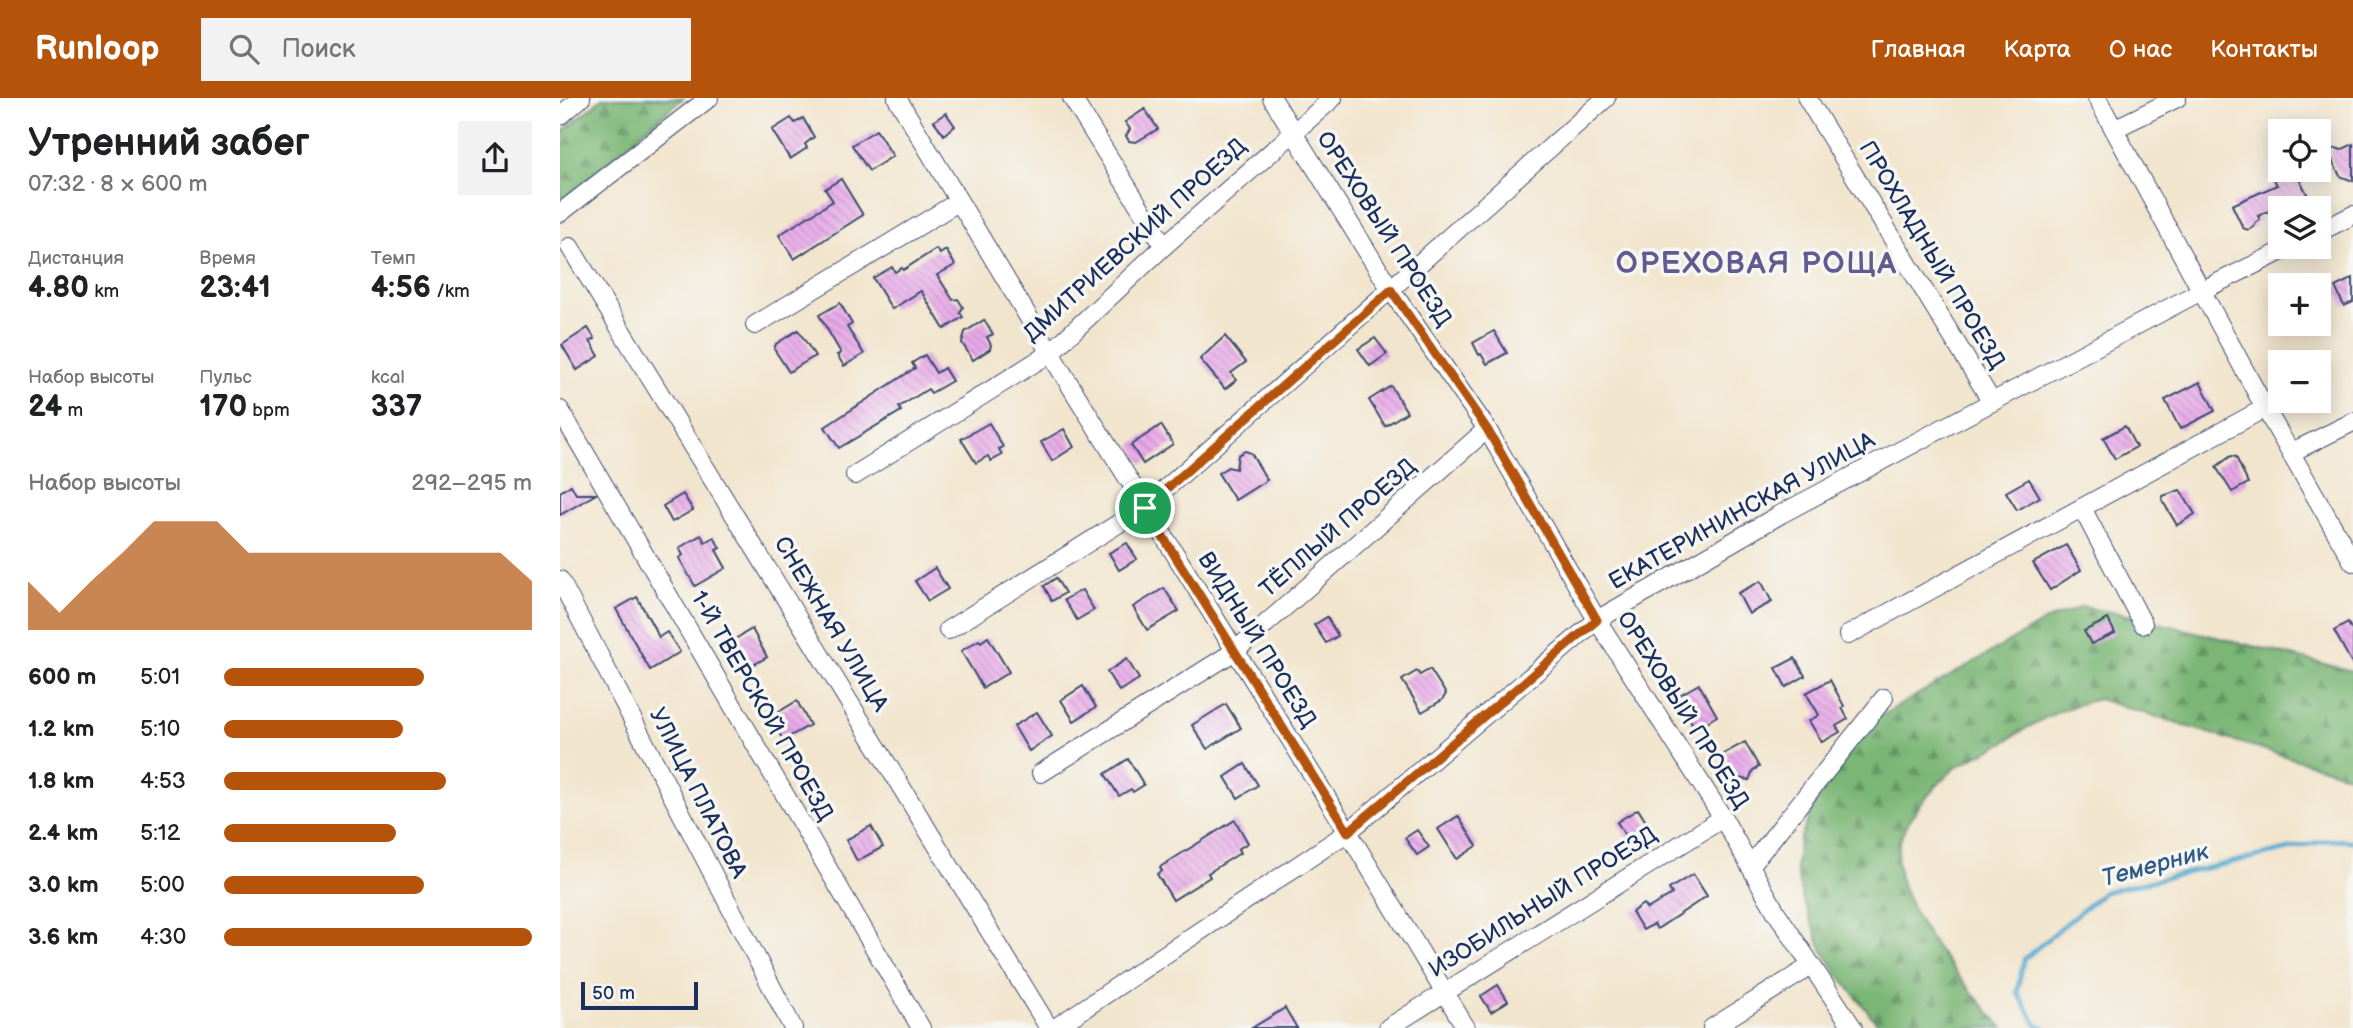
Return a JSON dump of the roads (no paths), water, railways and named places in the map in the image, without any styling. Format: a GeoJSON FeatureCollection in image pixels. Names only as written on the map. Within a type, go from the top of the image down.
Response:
{"type":"FeatureCollection","features":[{"type":"Feature","properties":{"kind":"street"},"geometry":{"type":"LineString","coordinates":[[560,116],[581,98]]}},
{"type":"Feature","properties":{"kind":"street"},"geometry":{"type":"LineString","coordinates":[[560,213],[709,98]]}},
{"type":"Feature","properties":{"kind":"street","name":"ВИДНЫЙ ПРОЕЗД"},"geometry":{"type":"LineString","coordinates":[[897,98],[1050,353],[1348,832],[1466,1028]]}},
{"type":"Feature","properties":{"kind":"street"},"geometry":{"type":"LineString","coordinates":[[1072,98],[1164,246]]}},
{"type":"Feature","properties":{"kind":"street","name":"ОРЕХОВЫЙ ПРОЕЗД"},"geometry":{"type":"LineString","coordinates":[[1272,98],[1391,290],[1487,429],[1597,620],[1723,818],[1811,966],[1853,1028]]}},
{"type":"Feature","properties":{"kind":"street","name":"ДМИТРИЕВСКИЙ ПРОЕЗД"},"geometry":{"type":"LineString","coordinates":[[855,475],[1050,353],[1164,246],[1332,98]]}},
{"type":"Feature","properties":{"kind":"street"},"geometry":{"type":"LineString","coordinates":[[948,631],[1145,508],[1605,98]]}},
{"type":"Feature","properties":{"kind":"street","name":"ПРОХЛАДНЫЙ ПРОЕЗД"},"geometry":{"type":"LineString","coordinates":[[1807,98],[1992,402]]}},
{"type":"Feature","properties":{"kind":"street"},"geometry":{"type":"LineString","coordinates":[[2097,98],[2265,408],[2353,562]]}},
{"type":"Feature","properties":{"kind":"street"},"geometry":{"type":"LineString","coordinates":[[2114,130],[2177,98]]}},
{"type":"Feature","properties":{"kind":"street"},"geometry":{"type":"LineString","coordinates":[[755,325],[958,202]]}},
{"type":"Feature","properties":{"kind":"street"},"geometry":{"type":"LineString","coordinates":[[2331,226],[2353,215]]}},
{"type":"Feature","properties":{"kind":"street","name":"СНЕЖНАЯ УЛИЦА"},"geometry":{"type":"LineString","coordinates":[[570,247],[1049,1028]]}},
{"type":"Feature","properties":{"kind":"street","name":"ЕКАТЕРИНИНСКАЯ УЛИЦА"},"geometry":{"type":"LineString","coordinates":[[1055,1028],[1348,832],[1597,620],[1781,514],[2268,258]]}},
{"type":"Feature","properties":{"kind":"street"},"geometry":{"type":"LineString","coordinates":[[1848,635],[2265,408]]}},
{"type":"Feature","properties":{"kind":"street","name":"1-Й ТВЕРСКОЙ ПРОЕЗД"},"geometry":{"type":"LineString","coordinates":[[560,410],[921,1028]]}},
{"type":"Feature","properties":{"kind":"street"},"geometry":{"type":"LineString","coordinates":[[2292,452],[2353,422]]}},
{"type":"Feature","properties":{"kind":"street","name":"ТЁПЛЫЙ ПРОЕЗД"},"geometry":{"type":"LineString","coordinates":[[1041,773],[1235,651],[1487,429]]}},
{"type":"Feature","properties":{"kind":"street"},"geometry":{"type":"LineString","coordinates":[[2082,508],[2143,624]]}},
{"type":"Feature","properties":{"kind":"street","name":"УЛИЦА ПЛАТОВА"},"geometry":{"type":"LineString","coordinates":[[560,580],[793,1028]]}},
{"type":"Feature","properties":{"kind":"street"},"geometry":{"type":"LineString","coordinates":[[1750,866],[1884,698]]}},
{"type":"Feature","properties":{"kind":"street","name":"ИЗОБИЛЬНЫЙ ПРОЕЗД"},"geometry":{"type":"LineString","coordinates":[[1388,1028],[1723,818]]}},
{"type":"Feature","properties":{"kind":"street"},"geometry":{"type":"LineString","coordinates":[[1712,1028],[1811,966]]}},
{"type":"Feature","properties":{"kind":"waterway","name":"Темерник"},"geometry":{"type":"LineString","coordinates":[[2045,1028],[2037,1025],[2017,992],[2024,959],[2104,892],[2328,840],[2353,841]]}},
{"type":"Feature","properties":{"kind":"district","name":"ОРЕХОВАЯ РОЩА"},"geometry":{"type":"Point","coordinates":[1757,264]}}]}
